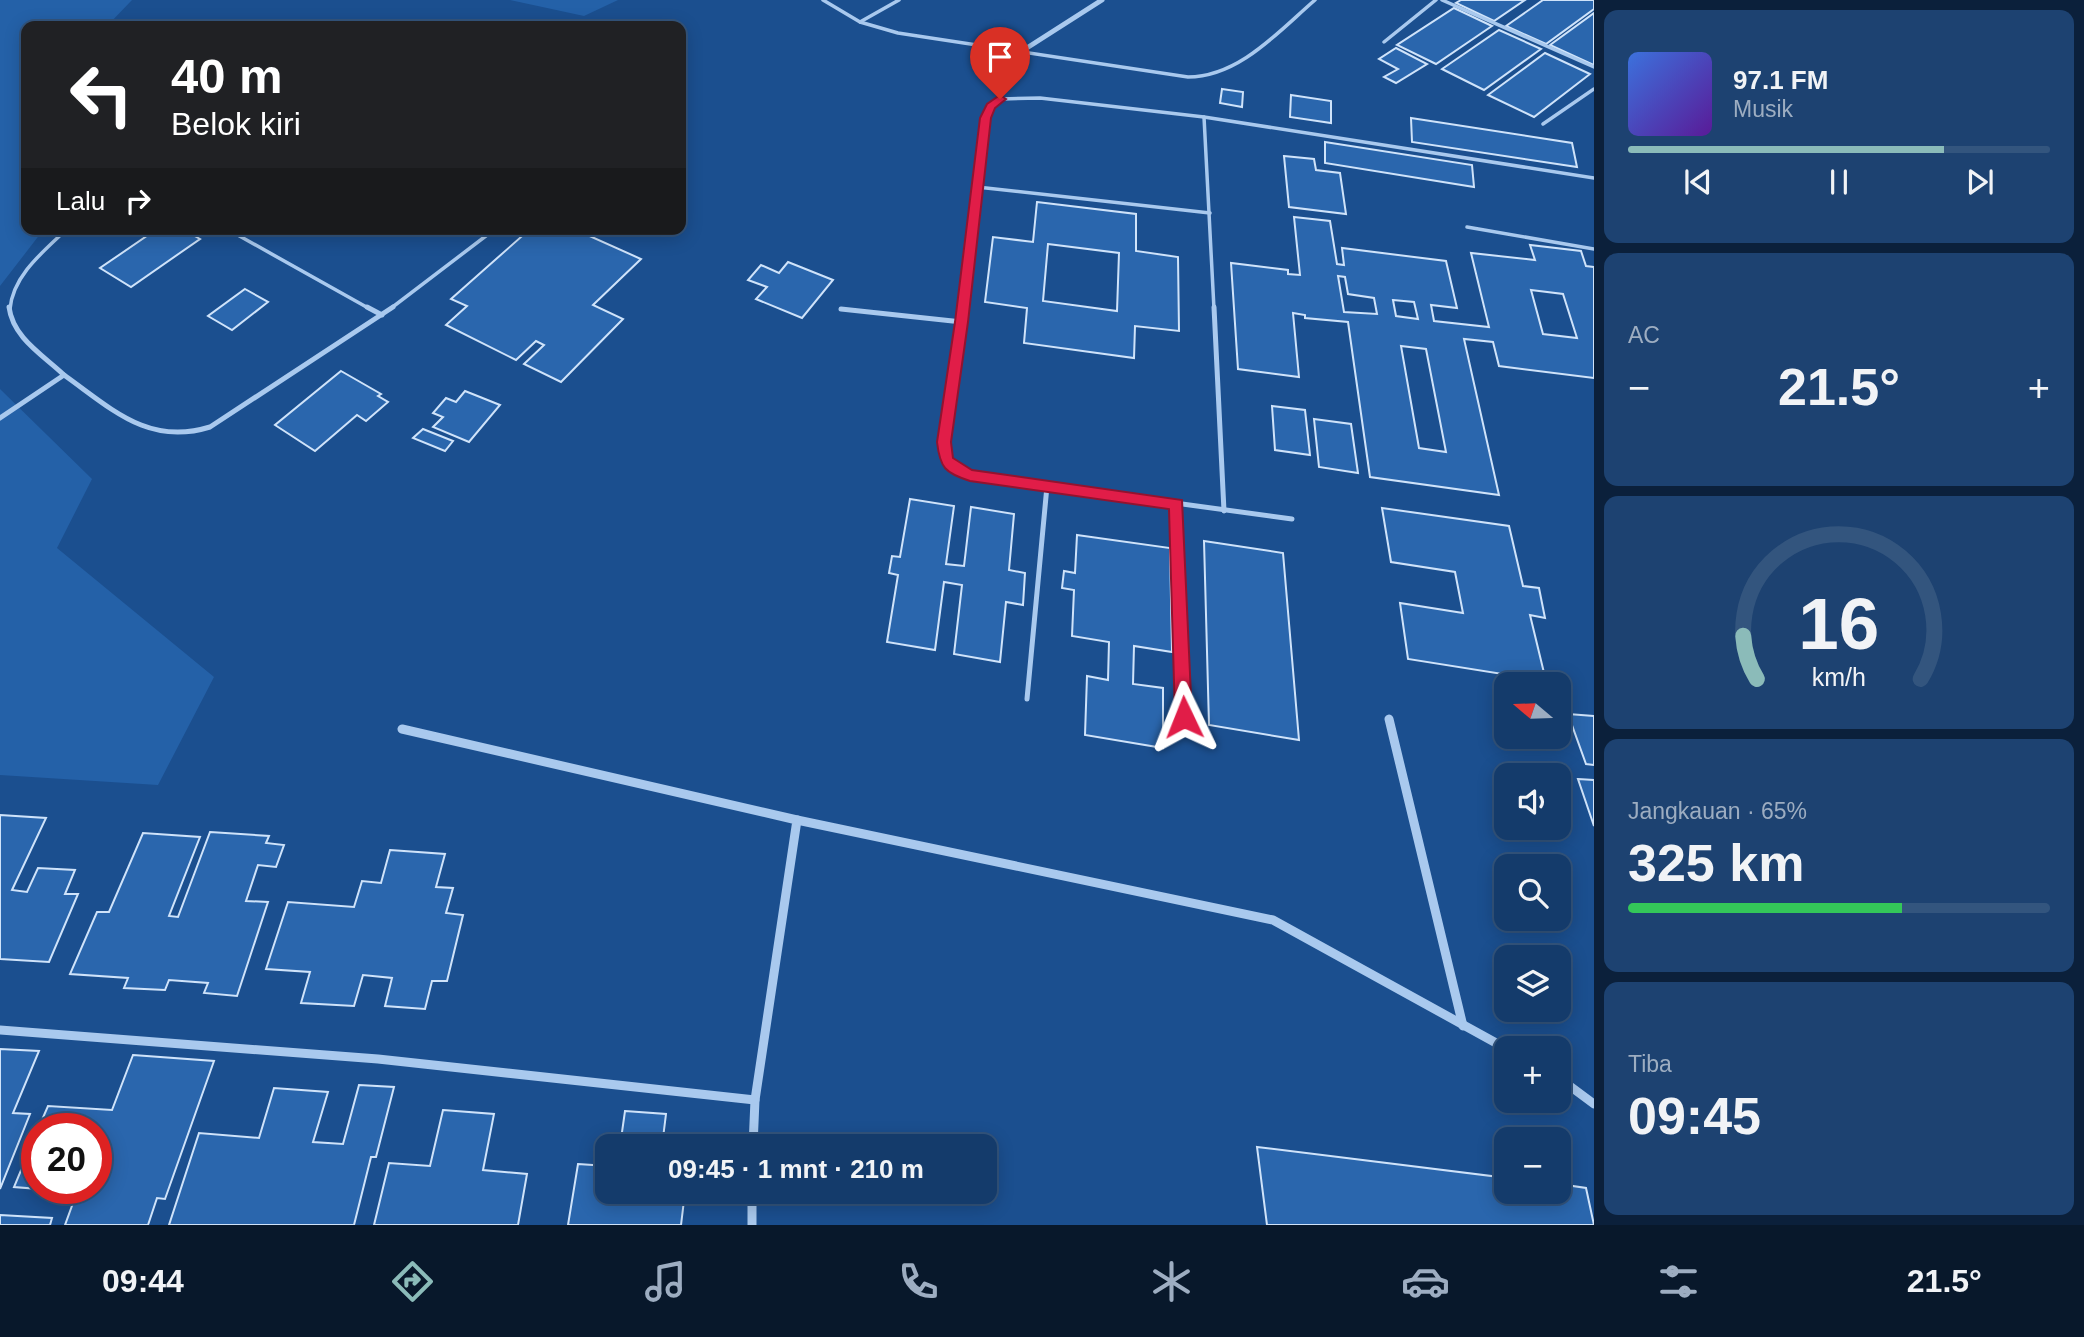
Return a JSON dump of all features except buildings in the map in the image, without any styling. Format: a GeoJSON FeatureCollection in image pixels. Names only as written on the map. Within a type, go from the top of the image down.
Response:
{"type":"FeatureCollection","features":[{"type":"Feature","properties":{"kind":"street"},"geometry":{"type":"LineString","coordinates":[[1019,53],[1102,0]]}},
{"type":"Feature","properties":{"kind":"street"},"geometry":{"type":"LineString","coordinates":[[1389,719],[1463,1026]]}},
{"type":"Feature","properties":{"kind":"street"},"geometry":{"type":"LineString","coordinates":[[402,729],[797,820],[1273,920],[1494,1042]]}},
{"type":"Feature","properties":{"kind":"street"},"geometry":{"type":"LineString","coordinates":[[754,1134],[755,1100],[797,820]]}},
{"type":"Feature","properties":{"kind":"street"},"geometry":{"type":"LineString","coordinates":[[0,1030],[186,1043],[626,1082],[755,1100]]}},
{"type":"Feature","properties":{"kind":"street"},"geometry":{"type":"LineString","coordinates":[[1571,1086],[1594,1104]]}},
{"type":"Feature","properties":{"kind":"street"},"geometry":{"type":"LineString","coordinates":[[752,1204],[752,1225]]}},
{"type":"Feature","properties":{"kind":"lane"},"geometry":{"type":"LineString","coordinates":[[823,0],[860,22],[922,37],[1166,76],[1207,76],[1246,55],[1315,0]]}},
{"type":"Feature","properties":{"kind":"lane"},"geometry":{"type":"LineString","coordinates":[[860,22],[899,0]]}},
{"type":"Feature","properties":{"kind":"lane"},"geometry":{"type":"LineString","coordinates":[[1384,42],[1436,0]]}},
{"type":"Feature","properties":{"kind":"lane"},"geometry":{"type":"LineString","coordinates":[[1442,0],[1594,68]]}},
{"type":"Feature","properties":{"kind":"lane"},"geometry":{"type":"LineString","coordinates":[[1543,124],[1594,89]]}},
{"type":"Feature","properties":{"kind":"lane"},"geometry":{"type":"LineString","coordinates":[[1292,519],[970,475],[952,467],[946,460],[944,442],[962,322],[985,118],[990,106],[1000,99],[1040,98],[1204,117],[1594,178]]}},
{"type":"Feature","properties":{"kind":"lane"},"geometry":{"type":"LineString","coordinates":[[1204,117],[1224,511]]}},
{"type":"Feature","properties":{"kind":"lane"},"geometry":{"type":"LineString","coordinates":[[977,187],[1210,213]]}},
{"type":"Feature","properties":{"kind":"lane"},"geometry":{"type":"LineString","coordinates":[[1467,227],[1594,249]]}},
{"type":"Feature","properties":{"kind":"lane"},"geometry":{"type":"LineString","coordinates":[[60,235],[26,270],[10,304],[11,318],[19,331],[64,375],[147,430],[170,436],[192,435],[210,427],[382,315],[487,235]]}},
{"type":"Feature","properties":{"kind":"lane"},"geometry":{"type":"LineString","coordinates":[[238,235],[382,315]]}},
{"type":"Feature","properties":{"kind":"lane"},"geometry":{"type":"LineString","coordinates":[[841,309],[962,322]]}},
{"type":"Feature","properties":{"kind":"lane"},"geometry":{"type":"LineString","coordinates":[[0,418],[64,375]]}},
{"type":"Feature","properties":{"kind":"lane"},"geometry":{"type":"LineString","coordinates":[[1027,699],[1047,486]]}},
{"type":"Feature","properties":{"kind":"lane"},"geometry":{"type":"LineString","coordinates":[[1177,504],[1184,717]]}},
{"type":"Feature","properties":{"kind":"shaded area"},"geometry":{"type":"Polygon","coordinates":[[[0,0],[132,0],[112,21],[21,21],[21,235],[39,235],[0,286],[0,0]]]}},
{"type":"Feature","properties":{"kind":"shaded area"},"geometry":{"type":"Polygon","coordinates":[[[510,0],[618,0],[584,16],[510,0]]]}},
{"type":"Feature","properties":{"kind":"shaded area"},"geometry":{"type":"Polygon","coordinates":[[[0,389],[92,479],[57,548],[214,677],[158,785],[0,775],[0,389]]]}},
{"type":"Feature","properties":{"kind":"route"},"geometry":{"type":"LineString","coordinates":[[1000,99],[990,106],[985,118],[962,322],[944,442],[946,460],[952,467],[970,475],[1177,504],[1184,717]]}}]}
